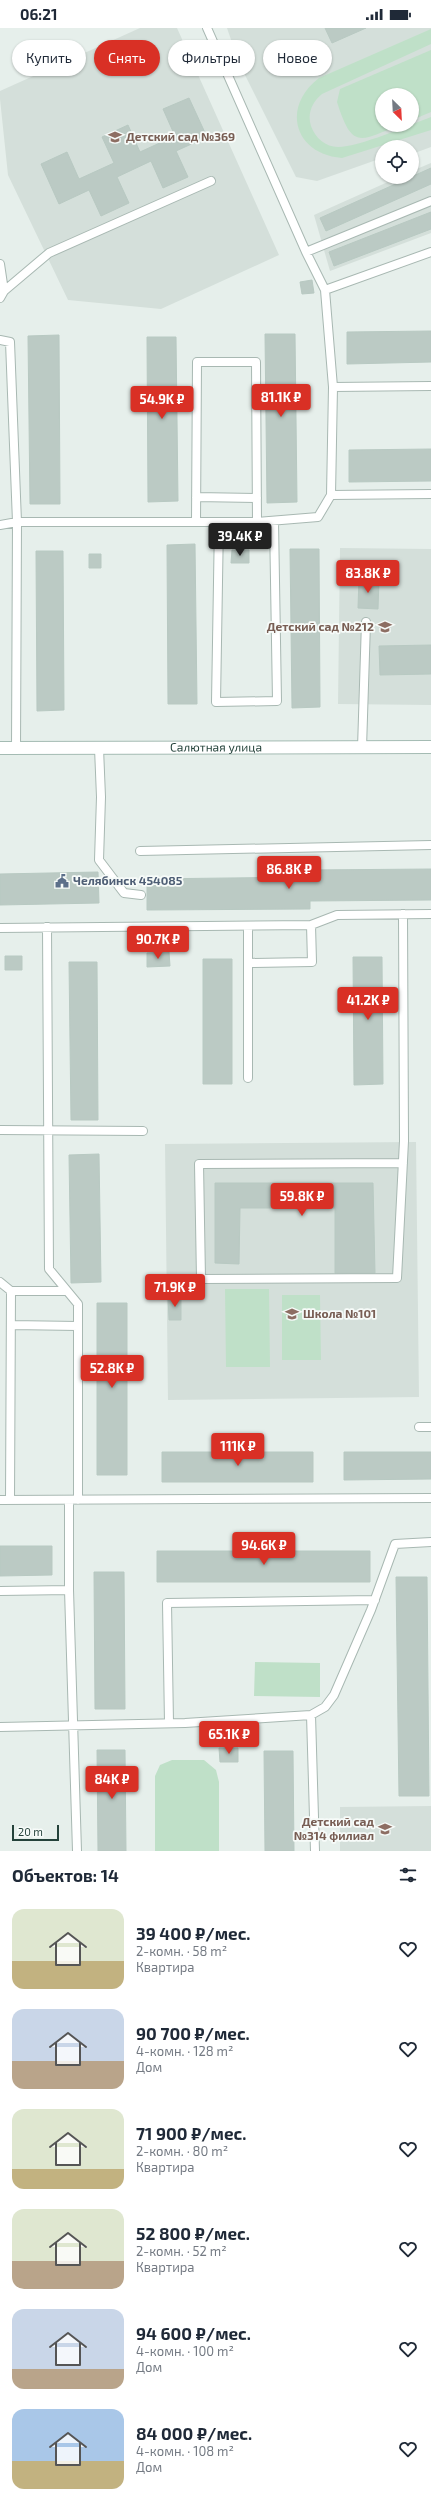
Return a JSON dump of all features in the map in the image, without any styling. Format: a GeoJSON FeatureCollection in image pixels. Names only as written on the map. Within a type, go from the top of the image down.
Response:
{"type":"FeatureCollection","features":[{"type":"Feature","properties":{"kind":"street","name":"Салютная улица"},"geometry":{"type":"LineString","coordinates":[[0,748],[431,747]]}},
{"type":"Feature","properties":{"kind":"lane"},"geometry":{"type":"LineString","coordinates":[[0,524],[17,522],[274,521],[318,516],[331,495],[333,387],[325,290],[306,252],[207,28]]}},
{"type":"Feature","properties":{"kind":"lane"},"geometry":{"type":"LineString","coordinates":[[2,295],[49,253],[211,181]]}},
{"type":"Feature","properties":{"kind":"lane"},"geometry":{"type":"LineString","coordinates":[[306,252],[431,201]]}},
{"type":"Feature","properties":{"kind":"lane"},"geometry":{"type":"LineString","coordinates":[[325,290],[431,252]]}},
{"type":"Feature","properties":{"kind":"lane"},"geometry":{"type":"LineString","coordinates":[[0,264],[2,295]]}},
{"type":"Feature","properties":{"kind":"lane"},"geometry":{"type":"LineString","coordinates":[[0,340],[10,342],[17,522],[16,748]]}},
{"type":"Feature","properties":{"kind":"lane"},"geometry":{"type":"LineString","coordinates":[[196,522],[196,362],[256,362],[257,522]]}},
{"type":"Feature","properties":{"kind":"lane"},"geometry":{"type":"LineString","coordinates":[[333,387],[431,386]]}},
{"type":"Feature","properties":{"kind":"lane"},"geometry":{"type":"LineString","coordinates":[[331,495],[431,494]]}},
{"type":"Feature","properties":{"kind":"lane"},"geometry":{"type":"LineString","coordinates":[[196,497],[257,498]]}},
{"type":"Feature","properties":{"kind":"lane"},"geometry":{"type":"LineString","coordinates":[[219,522],[216,702],[277,701],[274,521]]}},
{"type":"Feature","properties":{"kind":"lane"},"geometry":{"type":"LineString","coordinates":[[362,748],[366,622]]}},
{"type":"Feature","properties":{"kind":"lane"},"geometry":{"type":"LineString","coordinates":[[99,748],[101,797],[99,860],[124,893],[141,895]]}},
{"type":"Feature","properties":{"kind":"lane"},"geometry":{"type":"LineString","coordinates":[[140,851],[431,845]]}},
{"type":"Feature","properties":{"kind":"lane"},"geometry":{"type":"LineString","coordinates":[[403,914],[403,1163],[397,1278],[201,1279],[199,1164],[403,1163]]}},
{"type":"Feature","properties":{"kind":"lane"},"geometry":{"type":"LineString","coordinates":[[0,928],[311,925],[337,915],[431,914]]}},
{"type":"Feature","properties":{"kind":"lane"},"geometry":{"type":"LineString","coordinates":[[248,963],[312,962],[311,925]]}},
{"type":"Feature","properties":{"kind":"lane"},"geometry":{"type":"LineString","coordinates":[[248,926],[248,1078]]}},
{"type":"Feature","properties":{"kind":"lane"},"geometry":{"type":"LineString","coordinates":[[47,928],[49,1269],[78,1304],[78,1500]]}},
{"type":"Feature","properties":{"kind":"lane"},"geometry":{"type":"LineString","coordinates":[[0,1130],[48,1129],[143,1131]]}},
{"type":"Feature","properties":{"kind":"lane"},"geometry":{"type":"LineString","coordinates":[[0,1282],[11,1291],[67,1291]]}},
{"type":"Feature","properties":{"kind":"lane"},"geometry":{"type":"LineString","coordinates":[[10,1500],[11,1291]]}},
{"type":"Feature","properties":{"kind":"lane"},"geometry":{"type":"LineString","coordinates":[[11,1325],[78,1326]]}},
{"type":"Feature","properties":{"kind":"lane"},"geometry":{"type":"LineString","coordinates":[[419,1427],[431,1427]]}},
{"type":"Feature","properties":{"kind":"lane"},"geometry":{"type":"LineString","coordinates":[[0,1500],[431,1498]]}},
{"type":"Feature","properties":{"kind":"lane"},"geometry":{"type":"LineString","coordinates":[[69,1500],[77,1851]]}},
{"type":"Feature","properties":{"kind":"lane"},"geometry":{"type":"LineString","coordinates":[[0,1727],[169,1723],[311,1714],[325,1707],[334,1695],[375,1600],[395,1544],[431,1542]]}},
{"type":"Feature","properties":{"kind":"lane"},"geometry":{"type":"LineString","coordinates":[[0,1591],[70,1590]]}},
{"type":"Feature","properties":{"kind":"lane"},"geometry":{"type":"LineString","coordinates":[[169,1723],[167,1604],[375,1600]]}},
{"type":"Feature","properties":{"kind":"lane"},"geometry":{"type":"LineString","coordinates":[[311,1714],[315,1851]]}},
{"type":"Feature","properties":{"kind":"shaded area","name":"Детский сад №369"},"geometry":{"type":"Polygon","coordinates":[[[140,28],[177,28],[182,40],[168,40],[168,76],[199,76],[279,255],[161,309],[68,300],[8,175],[0,91],[33,76],[86,76],[86,52],[94,49],[94,76],[160,76],[160,40],[113,40],[140,28]]]}},
{"type":"Feature","properties":{"kind":"shaded area"},"geometry":{"type":"Polygon","coordinates":[[[227,28],[431,28],[431,147],[419,151],[419,140],[375,140],[375,160],[317,181],[296,177],[246,76],[255,76],[255,40],[231,40],[227,28]]]}},
{"type":"Feature","properties":{"kind":"shaded area"},"geometry":{"type":"Polygon","coordinates":[[[431,163],[431,233],[330,271],[314,215],[383,184],[419,184],[419,168],[431,163]]]}},
{"type":"Feature","properties":{"kind":"shaded area","name":"Детский сад №212"},"geometry":{"type":"Polygon","coordinates":[[[340,548],[431,549],[431,705],[338,704],[340,548]]]}},
{"type":"Feature","properties":{"kind":"shaded area","name":"Школа №101"},"geometry":{"type":"Polygon","coordinates":[[[416,1142],[419,1397],[168,1400],[165,1144],[416,1142]]]}},
{"type":"Feature","properties":{"kind":"shaded area","name":"Детский сад №314 филиал"},"geometry":{"type":"Polygon","coordinates":[[[431,1806],[431,1851],[340,1851],[340,1807],[431,1806]]]}},
{"type":"Feature","properties":{"kind":"green space"},"geometry":{"type":"Polygon","coordinates":[[[431,29],[431,44],[322,94],[311,108],[310,122],[318,138],[325,144],[334,147],[347,146],[371,140],[393,132],[419,132],[419,122],[431,117],[431,130],[399,140],[375,140],[375,148],[342,158],[326,155],[313,148],[304,139],[298,127],[297,115],[300,102],[307,90],[319,78],[324,76],[332,76],[332,72],[431,29]]]}},
{"type":"Feature","properties":{"kind":"green space"},"geometry":{"type":"Polygon","coordinates":[[[431,50],[431,112],[419,117],[419,88],[375,88],[375,132],[382,132],[366,138],[359,138],[347,128],[342,117],[337,102],[340,89],[431,50]]]}},
{"type":"Feature","properties":{"kind":"green space"},"geometry":{"type":"Polygon","coordinates":[[[225,1289],[269,1289],[270,1367],[226,1367],[225,1289]]]}},
{"type":"Feature","properties":{"kind":"green space"},"geometry":{"type":"Polygon","coordinates":[[[282,1295],[320,1295],[321,1360],[282,1360],[282,1295]]]}},
{"type":"Feature","properties":{"kind":"green space"},"geometry":{"type":"Polygon","coordinates":[[[255,1662],[320,1663],[320,1697],[254,1696],[255,1662]]]}},
{"type":"Feature","properties":{"kind":"green space"},"geometry":{"type":"Polygon","coordinates":[[[172,1760],[204,1760],[216,1770],[219,1782],[219,1851],[155,1851],[155,1776],[160,1765],[172,1760]]]}},
{"type":"Feature","properties":{"kind":"building"},"geometry":{"type":"Polygon","coordinates":[[[325,28],[366,28],[332,43],[332,40],[331,40],[325,28]]]}},
{"type":"Feature","properties":{"kind":"building"},"geometry":{"type":"Polygon","coordinates":[[[189,98],[207,137],[176,151],[188,177],[163,188],[151,161],[117,177],[129,203],[101,216],[89,190],[59,204],[41,164],[67,152],[79,179],[114,163],[102,137],[128,125],[140,152],[175,136],[163,109],[189,98]]]}},
{"type":"Feature","properties":{"kind":"building"},"geometry":{"type":"Polygon","coordinates":[[[431,168],[431,184],[326,231],[320,218],[395,184],[419,184],[419,173],[431,168]]]}},
{"type":"Feature","properties":{"kind":"building"},"geometry":{"type":"Polygon","coordinates":[[[431,212],[431,229],[334,266],[329,252],[431,212]]]}},
{"type":"Feature","properties":{"kind":"building"},"geometry":{"type":"Polygon","coordinates":[[[312,280],[314,293],[302,294],[300,282],[312,280]]]}},
{"type":"Feature","properties":{"kind":"building"},"geometry":{"type":"Polygon","coordinates":[[[431,331],[431,362],[347,364],[347,332],[431,331]]]}},
{"type":"Feature","properties":{"kind":"building"},"geometry":{"type":"Polygon","coordinates":[[[265,334],[295,334],[297,502],[267,503],[265,334]]]}},
{"type":"Feature","properties":{"kind":"building"},"geometry":{"type":"Polygon","coordinates":[[[59,335],[60,504],[30,504],[28,336],[59,335]]]}},
{"type":"Feature","properties":{"kind":"building"},"geometry":{"type":"Polygon","coordinates":[[[147,337],[176,337],[178,501],[148,502],[147,337]]]}},
{"type":"Feature","properties":{"kind":"building"},"geometry":{"type":"Polygon","coordinates":[[[431,449],[431,481],[349,482],[349,450],[431,449]]]}},
{"type":"Feature","properties":{"kind":"building"},"geometry":{"type":"Polygon","coordinates":[[[195,544],[197,704],[168,704],[167,545],[195,544]]]}},
{"type":"Feature","properties":{"kind":"building"},"geometry":{"type":"Polygon","coordinates":[[[290,549],[319,549],[320,707],[292,708],[290,549]]]}},
{"type":"Feature","properties":{"kind":"building"},"geometry":{"type":"Polygon","coordinates":[[[232,550],[249,550],[249,563],[231,563],[232,550]]]}},
{"type":"Feature","properties":{"kind":"building"},"geometry":{"type":"Polygon","coordinates":[[[36,551],[63,551],[64,710],[37,711],[36,551]]]}},
{"type":"Feature","properties":{"kind":"building"},"geometry":{"type":"Polygon","coordinates":[[[89,554],[101,554],[101,568],[89,568],[89,554]]]}},
{"type":"Feature","properties":{"kind":"building"},"geometry":{"type":"Polygon","coordinates":[[[359,578],[379,579],[378,609],[358,608],[359,578]]]}},
{"type":"Feature","properties":{"kind":"building"},"geometry":{"type":"Polygon","coordinates":[[[431,645],[431,674],[380,675],[379,646],[431,645]]]}},
{"type":"Feature","properties":{"kind":"building"},"geometry":{"type":"Polygon","coordinates":[[[431,869],[431,900],[310,901],[310,909],[147,910],[147,879],[308,877],[308,870],[431,869]]]}},
{"type":"Feature","properties":{"kind":"building"},"geometry":{"type":"Polygon","coordinates":[[[98,872],[99,903],[0,905],[0,874],[98,872]]]}},
{"type":"Feature","properties":{"kind":"building"},"geometry":{"type":"Polygon","coordinates":[[[169,952],[170,966],[147,967],[147,953],[169,952]]]}},
{"type":"Feature","properties":{"kind":"building"},"geometry":{"type":"Polygon","coordinates":[[[5,956],[22,956],[22,970],[5,970],[5,956]]]}},
{"type":"Feature","properties":{"kind":"building"},"geometry":{"type":"Polygon","coordinates":[[[353,957],[382,957],[383,1084],[354,1085],[353,957]]]}},
{"type":"Feature","properties":{"kind":"building"},"geometry":{"type":"Polygon","coordinates":[[[203,959],[232,959],[232,1084],[203,1084],[203,959]]]}},
{"type":"Feature","properties":{"kind":"building"},"geometry":{"type":"Polygon","coordinates":[[[69,962],[97,962],[98,1120],[71,1120],[69,962]]]}},
{"type":"Feature","properties":{"kind":"building"},"geometry":{"type":"Polygon","coordinates":[[[99,1154],[101,1282],[71,1283],[69,1155],[99,1154]]]}},
{"type":"Feature","properties":{"kind":"building"},"geometry":{"type":"Polygon","coordinates":[[[215,1183],[373,1183],[375,1273],[335,1273],[335,1208],[240,1208],[239,1264],[215,1263],[215,1183]]]}},
{"type":"Feature","properties":{"kind":"building"},"geometry":{"type":"Polygon","coordinates":[[[168,1296],[181,1296],[181,1320],[169,1320],[168,1296]]]}},
{"type":"Feature","properties":{"kind":"building"},"geometry":{"type":"Polygon","coordinates":[[[97,1303],[127,1303],[127,1475],[97,1475],[97,1303]]]}},
{"type":"Feature","properties":{"kind":"building"},"geometry":{"type":"Polygon","coordinates":[[[162,1452],[313,1452],[313,1482],[162,1482],[162,1452]]]}},
{"type":"Feature","properties":{"kind":"building"},"geometry":{"type":"Polygon","coordinates":[[[344,1452],[431,1452],[431,1479],[344,1480],[344,1452]]]}},
{"type":"Feature","properties":{"kind":"building"},"geometry":{"type":"Polygon","coordinates":[[[0,1546],[52,1546],[52,1575],[0,1576],[0,1546]]]}},
{"type":"Feature","properties":{"kind":"building"},"geometry":{"type":"Polygon","coordinates":[[[157,1551],[370,1551],[370,1582],[157,1582],[157,1551]]]}},
{"type":"Feature","properties":{"kind":"building"},"geometry":{"type":"Polygon","coordinates":[[[94,1572],[124,1572],[125,1709],[95,1709],[94,1572]]]}},
{"type":"Feature","properties":{"kind":"building"},"geometry":{"type":"Polygon","coordinates":[[[396,1577],[427,1577],[429,1796],[399,1796],[396,1577]]]}},
{"type":"Feature","properties":{"kind":"building"},"geometry":{"type":"Polygon","coordinates":[[[219,1748],[238,1748],[238,1762],[220,1762],[219,1748]]]}},
{"type":"Feature","properties":{"kind":"building"},"geometry":{"type":"Polygon","coordinates":[[[97,1750],[125,1750],[126,1851],[98,1851],[97,1750]]]}},
{"type":"Feature","properties":{"kind":"building"},"geometry":{"type":"Polygon","coordinates":[[[264,1751],[293,1751],[294,1851],[265,1851],[264,1751]]]}},
{"type":"Feature","properties":{"kind":"place","name":"Детский сад №369"},"geometry":{"type":"Point","coordinates":[115,137]}},
{"type":"Feature","properties":{"kind":"place","name":"Детский сад №212"},"geometry":{"type":"Point","coordinates":[385,627]}},
{"type":"Feature","properties":{"kind":"place","name":"Челябинск 454085"},"geometry":{"type":"Point","coordinates":[62,881]}},
{"type":"Feature","properties":{"kind":"place","name":"Школа №101"},"geometry":{"type":"Point","coordinates":[292,1314]}},
{"type":"Feature","properties":{"kind":"place","name":"Детский сад №314 филиал"},"geometry":{"type":"Point","coordinates":[385,1829]}}]}
